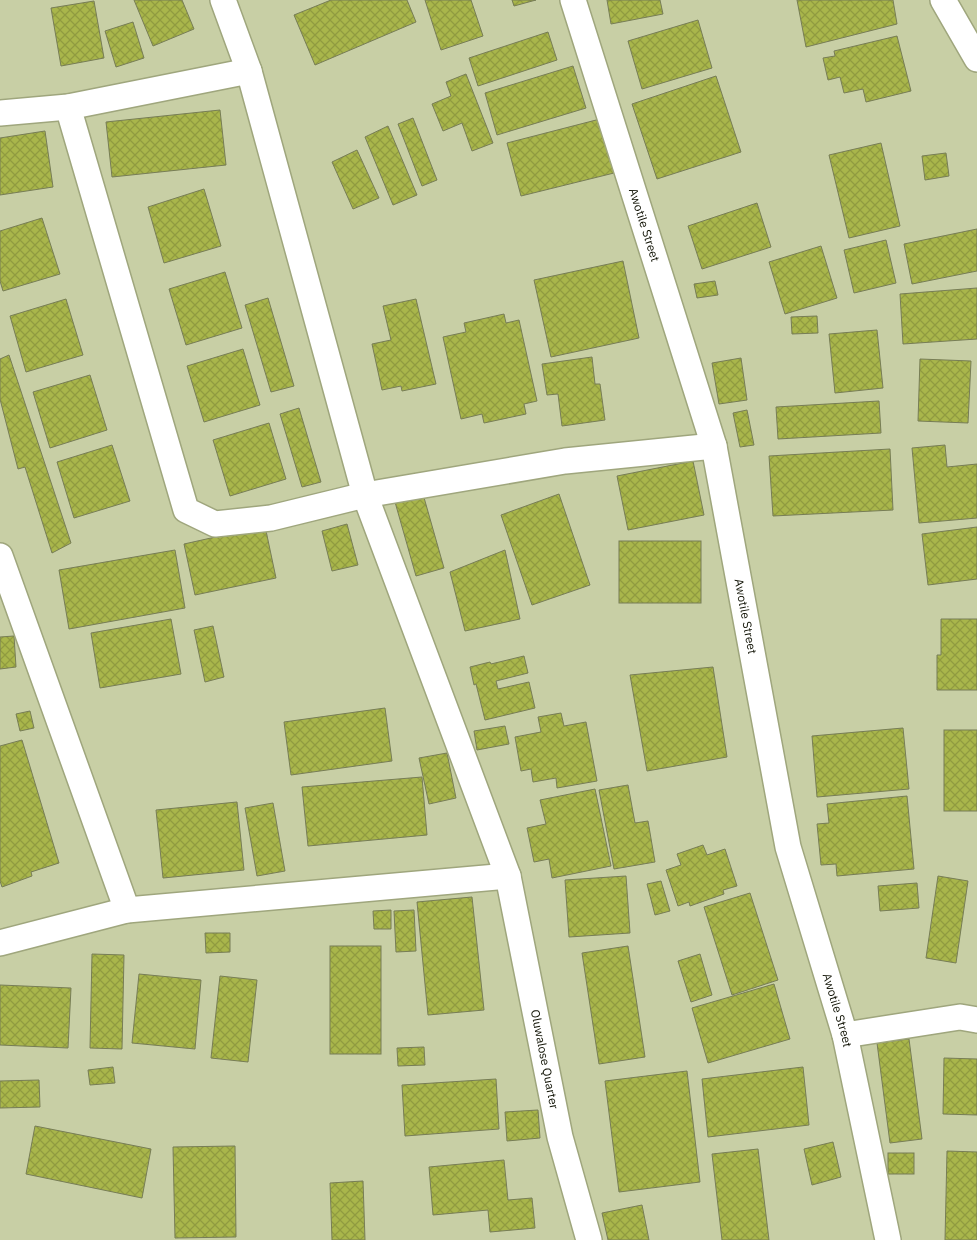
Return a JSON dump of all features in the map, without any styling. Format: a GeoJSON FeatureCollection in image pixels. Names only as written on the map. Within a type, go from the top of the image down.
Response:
{"type":"FeatureCollection","features":[{"type":"Feature","properties":{"kind":"street","name":"Oluwalose Quarter"},"geometry":{"type":"LineString","coordinates":[[223,0],[249,71],[365,495],[508,876],[560,1137],[589,1240]]}},
{"type":"Feature","properties":{"kind":"street","name":"Awotile Street"},"geometry":{"type":"LineString","coordinates":[[573,0],[714,446],[788,847],[845,1035],[888,1240]]}},
{"type":"Feature","properties":{"kind":"street"},"geometry":{"type":"LineString","coordinates":[[943,0],[977,59]]}},
{"type":"Feature","properties":{"kind":"street"},"geometry":{"type":"LineString","coordinates":[[0,113],[68,107],[249,71]]}},
{"type":"Feature","properties":{"kind":"street"},"geometry":{"type":"LineString","coordinates":[[68,107],[186,510],[215,524],[271,518],[365,495],[565,460],[714,446]]}},
{"type":"Feature","properties":{"kind":"street"},"geometry":{"type":"LineString","coordinates":[[0,556],[127,910]]}},
{"type":"Feature","properties":{"kind":"street"},"geometry":{"type":"LineString","coordinates":[[0,943],[127,910],[508,876]]}},
{"type":"Feature","properties":{"kind":"street"},"geometry":{"type":"LineString","coordinates":[[845,1035],[960,1017],[977,1020]]}},
{"type":"Feature","properties":{"kind":"building"},"geometry":{"type":"Polygon","coordinates":[[[134,0],[182,0],[194,29],[153,46],[134,0]]]}},
{"type":"Feature","properties":{"kind":"building"},"geometry":{"type":"Polygon","coordinates":[[[331,0],[407,0],[416,22],[315,65],[294,15],[331,0]]]}},
{"type":"Feature","properties":{"kind":"building"},"geometry":{"type":"Polygon","coordinates":[[[425,0],[471,0],[483,36],[441,50],[425,0]]]}},
{"type":"Feature","properties":{"kind":"building"},"geometry":{"type":"Polygon","coordinates":[[[512,0],[536,0],[514,6],[512,0]]]}},
{"type":"Feature","properties":{"kind":"building"},"geometry":{"type":"Polygon","coordinates":[[[607,0],[660,0],[663,14],[611,24],[607,0]]]}},
{"type":"Feature","properties":{"kind":"building"},"geometry":{"type":"Polygon","coordinates":[[[797,0],[893,0],[897,24],[806,47],[797,0]]]}},
{"type":"Feature","properties":{"kind":"building"},"geometry":{"type":"Polygon","coordinates":[[[94,1],[104,58],[61,66],[51,8],[94,1]]]}},
{"type":"Feature","properties":{"kind":"building"},"geometry":{"type":"Polygon","coordinates":[[[698,20],[712,68],[642,89],[628,41],[698,20]]]}},
{"type":"Feature","properties":{"kind":"building"},"geometry":{"type":"Polygon","coordinates":[[[133,22],[144,58],[116,67],[105,31],[133,22]]]}},
{"type":"Feature","properties":{"kind":"building"},"geometry":{"type":"Polygon","coordinates":[[[548,32],[557,60],[478,86],[469,58],[548,32]]]}},
{"type":"Feature","properties":{"kind":"building"},"geometry":{"type":"Polygon","coordinates":[[[897,36],[911,91],[866,102],[863,89],[844,93],[840,77],[828,80],[823,58],[835,56],[834,51],[897,36]]]}},
{"type":"Feature","properties":{"kind":"building"},"geometry":{"type":"Polygon","coordinates":[[[573,66],[586,108],[497,135],[485,93],[573,66]]]}},
{"type":"Feature","properties":{"kind":"building"},"geometry":{"type":"Polygon","coordinates":[[[466,74],[493,143],[472,151],[462,123],[443,131],[432,104],[451,96],[446,82],[466,74]]]}},
{"type":"Feature","properties":{"kind":"building"},"geometry":{"type":"Polygon","coordinates":[[[716,76],[741,152],[657,179],[632,104],[716,76]]]}},
{"type":"Feature","properties":{"kind":"building"},"geometry":{"type":"Polygon","coordinates":[[[220,110],[226,165],[112,177],[106,122],[220,110]]]}},
{"type":"Feature","properties":{"kind":"building"},"geometry":{"type":"Polygon","coordinates":[[[413,118],[437,180],[422,186],[398,124],[413,118]]]}},
{"type":"Feature","properties":{"kind":"building"},"geometry":{"type":"Polygon","coordinates":[[[600,119],[614,173],[521,196],[507,143],[600,119]]]}},
{"type":"Feature","properties":{"kind":"building"},"geometry":{"type":"Polygon","coordinates":[[[388,126],[417,195],[393,205],[365,137],[388,126]]]}},
{"type":"Feature","properties":{"kind":"building"},"geometry":{"type":"Polygon","coordinates":[[[45,131],[53,187],[0,195],[0,138],[45,131]]]}},
{"type":"Feature","properties":{"kind":"building"},"geometry":{"type":"Polygon","coordinates":[[[881,143],[900,226],[849,238],[829,155],[881,143]]]}},
{"type":"Feature","properties":{"kind":"building"},"geometry":{"type":"Polygon","coordinates":[[[357,150],[379,198],[353,209],[332,162],[357,150]]]}},
{"type":"Feature","properties":{"kind":"building"},"geometry":{"type":"Polygon","coordinates":[[[946,153],[949,176],[925,180],[922,156],[946,153]]]}},
{"type":"Feature","properties":{"kind":"building"},"geometry":{"type":"Polygon","coordinates":[[[204,189],[221,246],[164,263],[148,207],[204,189]]]}},
{"type":"Feature","properties":{"kind":"building"},"geometry":{"type":"Polygon","coordinates":[[[757,203],[771,247],[702,269],[688,226],[757,203]]]}},
{"type":"Feature","properties":{"kind":"building"},"geometry":{"type":"Polygon","coordinates":[[[42,218],[60,274],[3,291],[0,281],[0,231],[42,218]]]}},
{"type":"Feature","properties":{"kind":"building"},"geometry":{"type":"Polygon","coordinates":[[[977,229],[977,271],[912,284],[904,244],[977,229]]]}},
{"type":"Feature","properties":{"kind":"building"},"geometry":{"type":"Polygon","coordinates":[[[886,240],[896,283],[854,293],[844,250],[886,240]]]}},
{"type":"Feature","properties":{"kind":"building"},"geometry":{"type":"Polygon","coordinates":[[[821,246],[837,298],[785,314],[769,262],[821,246]]]}},
{"type":"Feature","properties":{"kind":"building"},"geometry":{"type":"Polygon","coordinates":[[[623,261],[639,338],[551,357],[534,280],[623,261]]]}},
{"type":"Feature","properties":{"kind":"building"},"geometry":{"type":"Polygon","coordinates":[[[225,272],[242,328],[186,345],[169,289],[225,272]]]}},
{"type":"Feature","properties":{"kind":"building"},"geometry":{"type":"Polygon","coordinates":[[[715,281],[718,295],[697,298],[694,284],[715,281]]]}},
{"type":"Feature","properties":{"kind":"building"},"geometry":{"type":"Polygon","coordinates":[[[977,288],[977,339],[903,344],[900,294],[977,288]]]}},
{"type":"Feature","properties":{"kind":"building"},"geometry":{"type":"Polygon","coordinates":[[[268,298],[294,386],[271,392],[245,305],[268,298]]]}},
{"type":"Feature","properties":{"kind":"building"},"geometry":{"type":"Polygon","coordinates":[[[66,299],[83,355],[26,372],[10,316],[66,299]]]}},
{"type":"Feature","properties":{"kind":"building"},"geometry":{"type":"Polygon","coordinates":[[[416,299],[436,384],[402,391],[401,386],[382,390],[372,344],[391,340],[383,306],[416,299]]]}},
{"type":"Feature","properties":{"kind":"building"},"geometry":{"type":"Polygon","coordinates":[[[504,314],[506,323],[519,320],[537,401],[524,404],[526,414],[484,423],[482,414],[461,419],[443,337],[466,332],[464,323],[504,314]]]}},
{"type":"Feature","properties":{"kind":"building"},"geometry":{"type":"Polygon","coordinates":[[[817,316],[818,333],[792,334],[791,317],[817,316]]]}},
{"type":"Feature","properties":{"kind":"building"},"geometry":{"type":"Polygon","coordinates":[[[877,330],[883,388],[835,393],[829,334],[877,330]]]}},
{"type":"Feature","properties":{"kind":"building"},"geometry":{"type":"Polygon","coordinates":[[[243,349],[260,405],[204,422],[187,366],[243,349]]]}},
{"type":"Feature","properties":{"kind":"building"},"geometry":{"type":"Polygon","coordinates":[[[9,355],[71,543],[52,553],[25,467],[18,469],[0,399],[0,359],[9,355]]]}},
{"type":"Feature","properties":{"kind":"building"},"geometry":{"type":"Polygon","coordinates":[[[592,357],[595,384],[600,384],[605,420],[562,426],[558,394],[547,395],[542,364],[592,357]]]}},
{"type":"Feature","properties":{"kind":"building"},"geometry":{"type":"Polygon","coordinates":[[[741,358],[747,400],[719,404],[712,363],[741,358]]]}},
{"type":"Feature","properties":{"kind":"building"},"geometry":{"type":"Polygon","coordinates":[[[920,359],[971,361],[968,423],[918,421],[920,359]]]}},
{"type":"Feature","properties":{"kind":"building"},"geometry":{"type":"Polygon","coordinates":[[[90,375],[107,430],[50,448],[33,392],[90,375]]]}},
{"type":"Feature","properties":{"kind":"building"},"geometry":{"type":"Polygon","coordinates":[[[879,401],[881,433],[778,439],[776,407],[879,401]]]}},
{"type":"Feature","properties":{"kind":"building"},"geometry":{"type":"Polygon","coordinates":[[[299,408],[321,482],[302,487],[280,414],[299,408]]]}},
{"type":"Feature","properties":{"kind":"building"},"geometry":{"type":"Polygon","coordinates":[[[747,410],[754,445],[740,447],[733,413],[747,410]]]}},
{"type":"Feature","properties":{"kind":"building"},"geometry":{"type":"Polygon","coordinates":[[[269,423],[286,479],[230,496],[213,440],[269,423]]]}},
{"type":"Feature","properties":{"kind":"building"},"geometry":{"type":"Polygon","coordinates":[[[112,445],[130,501],[74,518],[57,462],[112,445]]]}},
{"type":"Feature","properties":{"kind":"building"},"geometry":{"type":"Polygon","coordinates":[[[945,445],[947,467],[977,464],[977,518],[919,523],[912,448],[945,445]]]}},
{"type":"Feature","properties":{"kind":"building"},"geometry":{"type":"Polygon","coordinates":[[[890,449],[893,510],[773,516],[769,456],[890,449]]]}},
{"type":"Feature","properties":{"kind":"building"},"geometry":{"type":"Polygon","coordinates":[[[693,461],[704,515],[628,530],[617,476],[693,461]]]}},
{"type":"Feature","properties":{"kind":"building"},"geometry":{"type":"Polygon","coordinates":[[[423,494],[444,568],[416,576],[395,502],[423,494]]]}},
{"type":"Feature","properties":{"kind":"building"},"geometry":{"type":"Polygon","coordinates":[[[559,494],[590,585],[532,605],[501,515],[559,494]]]}},
{"type":"Feature","properties":{"kind":"building"},"geometry":{"type":"Polygon","coordinates":[[[347,524],[358,565],[332,571],[322,531],[347,524]]]}},
{"type":"Feature","properties":{"kind":"building"},"geometry":{"type":"Polygon","coordinates":[[[265,526],[276,578],[195,595],[184,544],[265,526]]]}},
{"type":"Feature","properties":{"kind":"building"},"geometry":{"type":"Polygon","coordinates":[[[977,527],[977,579],[928,585],[922,534],[977,527]]]}},
{"type":"Feature","properties":{"kind":"building"},"geometry":{"type":"Polygon","coordinates":[[[619,541],[701,541],[701,603],[619,603],[619,541]]]}},
{"type":"Feature","properties":{"kind":"building"},"geometry":{"type":"Polygon","coordinates":[[[175,550],[185,608],[69,629],[59,570],[175,550]]]}},
{"type":"Feature","properties":{"kind":"building"},"geometry":{"type":"Polygon","coordinates":[[[505,550],[520,619],[465,631],[450,572],[505,550]]]}},
{"type":"Feature","properties":{"kind":"building"},"geometry":{"type":"Polygon","coordinates":[[[171,619],[181,674],[100,688],[91,633],[171,619]]]}},
{"type":"Feature","properties":{"kind":"building"},"geometry":{"type":"Polygon","coordinates":[[[941,619],[977,619],[977,690],[937,690],[937,655],[941,655],[941,619]]]}},
{"type":"Feature","properties":{"kind":"building"},"geometry":{"type":"Polygon","coordinates":[[[213,626],[224,677],[205,682],[194,630],[213,626]]]}},
{"type":"Feature","properties":{"kind":"building"},"geometry":{"type":"Polygon","coordinates":[[[14,636],[16,667],[0,669],[0,637],[14,636]]]}},
{"type":"Feature","properties":{"kind":"building"},"geometry":{"type":"Polygon","coordinates":[[[524,656],[528,673],[496,681],[498,689],[529,682],[535,708],[485,720],[470,667],[524,656]]]}},
{"type":"Feature","properties":{"kind":"building"},"geometry":{"type":"Polygon","coordinates":[[[713,667],[727,757],[647,771],[630,675],[713,667]]]}},
{"type":"Feature","properties":{"kind":"building"},"geometry":{"type":"Polygon","coordinates":[[[385,708],[392,761],[291,775],[284,722],[385,708]]]}},
{"type":"Feature","properties":{"kind":"building"},"geometry":{"type":"Polygon","coordinates":[[[30,711],[34,728],[20,731],[16,714],[30,711]]]}},
{"type":"Feature","properties":{"kind":"building"},"geometry":{"type":"Polygon","coordinates":[[[561,713],[564,726],[586,722],[597,781],[557,788],[556,778],[533,782],[531,769],[521,771],[515,737],[541,732],[538,717],[561,713]]]}},
{"type":"Feature","properties":{"kind":"building"},"geometry":{"type":"Polygon","coordinates":[[[505,726],[509,744],[477,750],[474,731],[505,726]]]}},
{"type":"Feature","properties":{"kind":"building"},"geometry":{"type":"Polygon","coordinates":[[[903,728],[909,789],[817,797],[812,736],[903,728]]]}},
{"type":"Feature","properties":{"kind":"building"},"geometry":{"type":"Polygon","coordinates":[[[944,730],[977,730],[977,811],[944,811],[944,730]]]}},
{"type":"Feature","properties":{"kind":"building"},"geometry":{"type":"Polygon","coordinates":[[[22,740],[59,863],[31,872],[32,876],[2,887],[0,881],[0,746],[22,740]]]}},
{"type":"Feature","properties":{"kind":"building"},"geometry":{"type":"Polygon","coordinates":[[[447,753],[456,798],[429,804],[419,758],[447,753]]]}},
{"type":"Feature","properties":{"kind":"building"},"geometry":{"type":"Polygon","coordinates":[[[422,777],[427,835],[308,846],[302,787],[422,777]]]}},
{"type":"Feature","properties":{"kind":"building"},"geometry":{"type":"Polygon","coordinates":[[[628,785],[635,823],[648,821],[655,862],[614,869],[599,790],[628,785]]]}},
{"type":"Feature","properties":{"kind":"building"},"geometry":{"type":"Polygon","coordinates":[[[595,789],[611,866],[552,878],[549,859],[534,862],[527,828],[546,824],[540,800],[595,789]]]}},
{"type":"Feature","properties":{"kind":"building"},"geometry":{"type":"Polygon","coordinates":[[[907,796],[914,869],[837,876],[836,864],[821,865],[817,824],[829,823],[827,804],[907,796]]]}},
{"type":"Feature","properties":{"kind":"building"},"geometry":{"type":"Polygon","coordinates":[[[237,802],[244,870],[163,878],[156,810],[237,802]]]}},
{"type":"Feature","properties":{"kind":"building"},"geometry":{"type":"Polygon","coordinates":[[[273,803],[285,871],[257,876],[245,808],[273,803]]]}},
{"type":"Feature","properties":{"kind":"building"},"geometry":{"type":"Polygon","coordinates":[[[703,845],[707,855],[725,849],[737,886],[723,890],[724,894],[690,906],[689,902],[678,906],[666,870],[681,865],[677,854],[703,845]]]}},
{"type":"Feature","properties":{"kind":"building"},"geometry":{"type":"Polygon","coordinates":[[[626,876],[630,933],[569,937],[565,880],[626,876]]]}},
{"type":"Feature","properties":{"kind":"building"},"geometry":{"type":"Polygon","coordinates":[[[938,876],[968,881],[956,963],[926,958],[938,876]]]}},
{"type":"Feature","properties":{"kind":"building"},"geometry":{"type":"Polygon","coordinates":[[[661,881],[670,911],[655,915],[647,884],[661,881]]]}},
{"type":"Feature","properties":{"kind":"building"},"geometry":{"type":"Polygon","coordinates":[[[917,883],[919,908],[880,911],[878,886],[917,883]]]}},
{"type":"Feature","properties":{"kind":"building"},"geometry":{"type":"Polygon","coordinates":[[[750,893],[778,980],[732,995],[704,907],[750,893]]]}},
{"type":"Feature","properties":{"kind":"building"},"geometry":{"type":"Polygon","coordinates":[[[472,897],[484,1010],[428,1015],[417,902],[472,897]]]}},
{"type":"Feature","properties":{"kind":"building"},"geometry":{"type":"Polygon","coordinates":[[[391,910],[391,929],[374,929],[373,911],[391,910]]]}},
{"type":"Feature","properties":{"kind":"building"},"geometry":{"type":"Polygon","coordinates":[[[414,910],[416,951],[396,952],[394,911],[414,910]]]}},
{"type":"Feature","properties":{"kind":"building"},"geometry":{"type":"Polygon","coordinates":[[[205,933],[230,933],[230,952],[206,953],[205,933]]]}},
{"type":"Feature","properties":{"kind":"building"},"geometry":{"type":"Polygon","coordinates":[[[330,946],[381,946],[381,1054],[330,1054],[330,946]]]}},
{"type":"Feature","properties":{"kind":"building"},"geometry":{"type":"Polygon","coordinates":[[[628,946],[645,1057],[599,1064],[582,953],[628,946]]]}},
{"type":"Feature","properties":{"kind":"building"},"geometry":{"type":"Polygon","coordinates":[[[92,954],[124,955],[122,1049],[90,1048],[92,954]]]}},
{"type":"Feature","properties":{"kind":"building"},"geometry":{"type":"Polygon","coordinates":[[[700,954],[712,995],[691,1002],[678,961],[700,954]]]}},
{"type":"Feature","properties":{"kind":"building"},"geometry":{"type":"Polygon","coordinates":[[[139,974],[201,980],[195,1049],[132,1043],[139,974]]]}},
{"type":"Feature","properties":{"kind":"building"},"geometry":{"type":"Polygon","coordinates":[[[220,976],[257,980],[248,1062],[211,1058],[220,976]]]}},
{"type":"Feature","properties":{"kind":"building"},"geometry":{"type":"Polygon","coordinates":[[[774,984],[790,1039],[708,1063],[692,1008],[774,984]]]}},
{"type":"Feature","properties":{"kind":"building"},"geometry":{"type":"Polygon","coordinates":[[[0,985],[71,988],[68,1048],[0,1045],[0,985]]]}},
{"type":"Feature","properties":{"kind":"building"},"geometry":{"type":"Polygon","coordinates":[[[909,1039],[922,1139],[890,1143],[877,1043],[909,1039]]]}},
{"type":"Feature","properties":{"kind":"building"},"geometry":{"type":"Polygon","coordinates":[[[424,1047],[425,1065],[398,1066],[397,1048],[424,1047]]]}},
{"type":"Feature","properties":{"kind":"building"},"geometry":{"type":"Polygon","coordinates":[[[944,1058],[977,1059],[977,1115],[943,1114],[944,1058]]]}},
{"type":"Feature","properties":{"kind":"building"},"geometry":{"type":"Polygon","coordinates":[[[113,1067],[115,1083],[90,1085],[88,1070],[113,1067]]]}},
{"type":"Feature","properties":{"kind":"building"},"geometry":{"type":"Polygon","coordinates":[[[803,1067],[809,1125],[708,1137],[702,1079],[803,1067]]]}},
{"type":"Feature","properties":{"kind":"building"},"geometry":{"type":"Polygon","coordinates":[[[687,1071],[700,1182],[619,1192],[605,1081],[687,1071]]]}},
{"type":"Feature","properties":{"kind":"building"},"geometry":{"type":"Polygon","coordinates":[[[496,1079],[499,1129],[405,1136],[402,1085],[496,1079]]]}},
{"type":"Feature","properties":{"kind":"building"},"geometry":{"type":"Polygon","coordinates":[[[39,1080],[40,1107],[0,1108],[0,1081],[39,1080]]]}},
{"type":"Feature","properties":{"kind":"building"},"geometry":{"type":"Polygon","coordinates":[[[538,1110],[540,1138],[507,1141],[505,1112],[538,1110]]]}},
{"type":"Feature","properties":{"kind":"building"},"geometry":{"type":"Polygon","coordinates":[[[35,1126],[151,1149],[142,1198],[26,1174],[35,1126]]]}},
{"type":"Feature","properties":{"kind":"building"},"geometry":{"type":"Polygon","coordinates":[[[833,1142],[841,1177],[812,1185],[804,1149],[833,1142]]]}},
{"type":"Feature","properties":{"kind":"building"},"geometry":{"type":"Polygon","coordinates":[[[235,1146],[236,1237],[175,1238],[173,1147],[235,1146]]]}},
{"type":"Feature","properties":{"kind":"building"},"geometry":{"type":"Polygon","coordinates":[[[758,1149],[769,1240],[722,1240],[712,1154],[758,1149]]]}},
{"type":"Feature","properties":{"kind":"building"},"geometry":{"type":"Polygon","coordinates":[[[947,1151],[977,1152],[977,1240],[945,1240],[947,1151]]]}},
{"type":"Feature","properties":{"kind":"building"},"geometry":{"type":"Polygon","coordinates":[[[888,1153],[914,1153],[914,1174],[888,1174],[888,1153]]]}},
{"type":"Feature","properties":{"kind":"building"},"geometry":{"type":"Polygon","coordinates":[[[504,1160],[508,1200],[532,1198],[535,1228],[490,1232],[488,1210],[433,1215],[429,1167],[504,1160]]]}},
{"type":"Feature","properties":{"kind":"building"},"geometry":{"type":"Polygon","coordinates":[[[363,1181],[365,1240],[332,1240],[330,1183],[363,1181]]]}},
{"type":"Feature","properties":{"kind":"building"},"geometry":{"type":"Polygon","coordinates":[[[642,1205],[649,1240],[608,1240],[602,1213],[642,1205]]]}}]}
